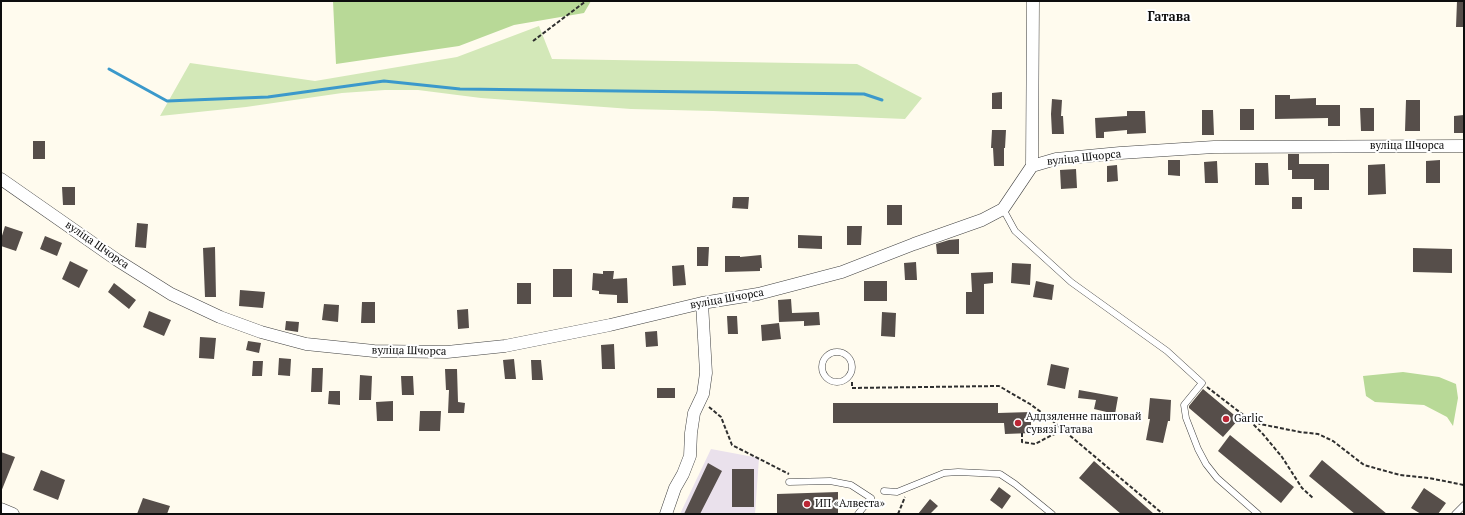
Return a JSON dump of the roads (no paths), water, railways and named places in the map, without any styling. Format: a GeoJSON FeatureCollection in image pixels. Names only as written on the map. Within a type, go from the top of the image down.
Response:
{"type":"FeatureCollection","features":[{"type":"Feature","properties":{"kind":"street"},"geometry":{"type":"LineString","coordinates":[[1032,166],[1033,1]]}},
{"type":"Feature","properties":{"kind":"street","name":"вуліца Шчорса"},"geometry":{"type":"LineString","coordinates":[[1,179],[117,260],[171,294],[220,317],[261,332],[306,344],[374,351],[447,352],[505,346],[610,325],[702,303],[758,294],[842,272],[982,220],[1003,209],[1032,166],[1056,159],[1214,147],[1464,146]]}},
{"type":"Feature","properties":{"kind":"street"},"geometry":{"type":"LineString","coordinates":[[666,514],[675,488],[683,474],[690,456],[694,413],[703,394],[706,373],[702,303]]}},
{"type":"Feature","properties":{"kind":"street"},"geometry":{"type":"LineString","coordinates":[[1,509],[13,514]]}},
{"type":"Feature","properties":{"kind":"lane"},"geometry":{"type":"LineString","coordinates":[[1003,209],[1015,231],[1071,282],[1167,351],[1202,383],[1184,405],[1186,418],[1198,449],[1206,464],[1217,478],[1258,514]]}},
{"type":"Feature","properties":{"kind":"lane"},"geometry":{"type":"LineString","coordinates":[[837,352],[843,353],[850,360],[852,371],[845,380],[840,382],[832,382],[822,374],[822,363],[828,354],[837,352]]}},
{"type":"Feature","properties":{"kind":"lane"},"geometry":{"type":"LineString","coordinates":[[884,491],[897,492],[944,474],[958,472],[1000,474],[1015,484],[1052,514]]}},
{"type":"Feature","properties":{"kind":"lane"},"geometry":{"type":"LineString","coordinates":[[789,482],[830,481],[851,485],[870,498],[858,514]]}},
{"type":"Feature","properties":{"kind":"lane"},"geometry":{"type":"LineString","coordinates":[[1456,514],[1464,505]]}},
{"type":"Feature","properties":{"kind":"waterway"},"geometry":{"type":"LineString","coordinates":[[109,69],[167,101],[268,97],[384,81],[460,89],[864,94],[882,100]]}},
{"type":"Feature","properties":{"kind":"place","name":"Garlic"},"geometry":{"type":"Point","coordinates":[1226,419]}},
{"type":"Feature","properties":{"kind":"place","name":"Аддзяленне паштовай сувязі Гатава"},"geometry":{"type":"Point","coordinates":[1018,423]}},
{"type":"Feature","properties":{"kind":"place","name":"ИП «Алвеста»"},"geometry":{"type":"Point","coordinates":[807,504]}},
{"type":"Feature","properties":{"kind":"district","name":"Гатава"},"geometry":{"type":"Point","coordinates":[1169,17]}}]}
